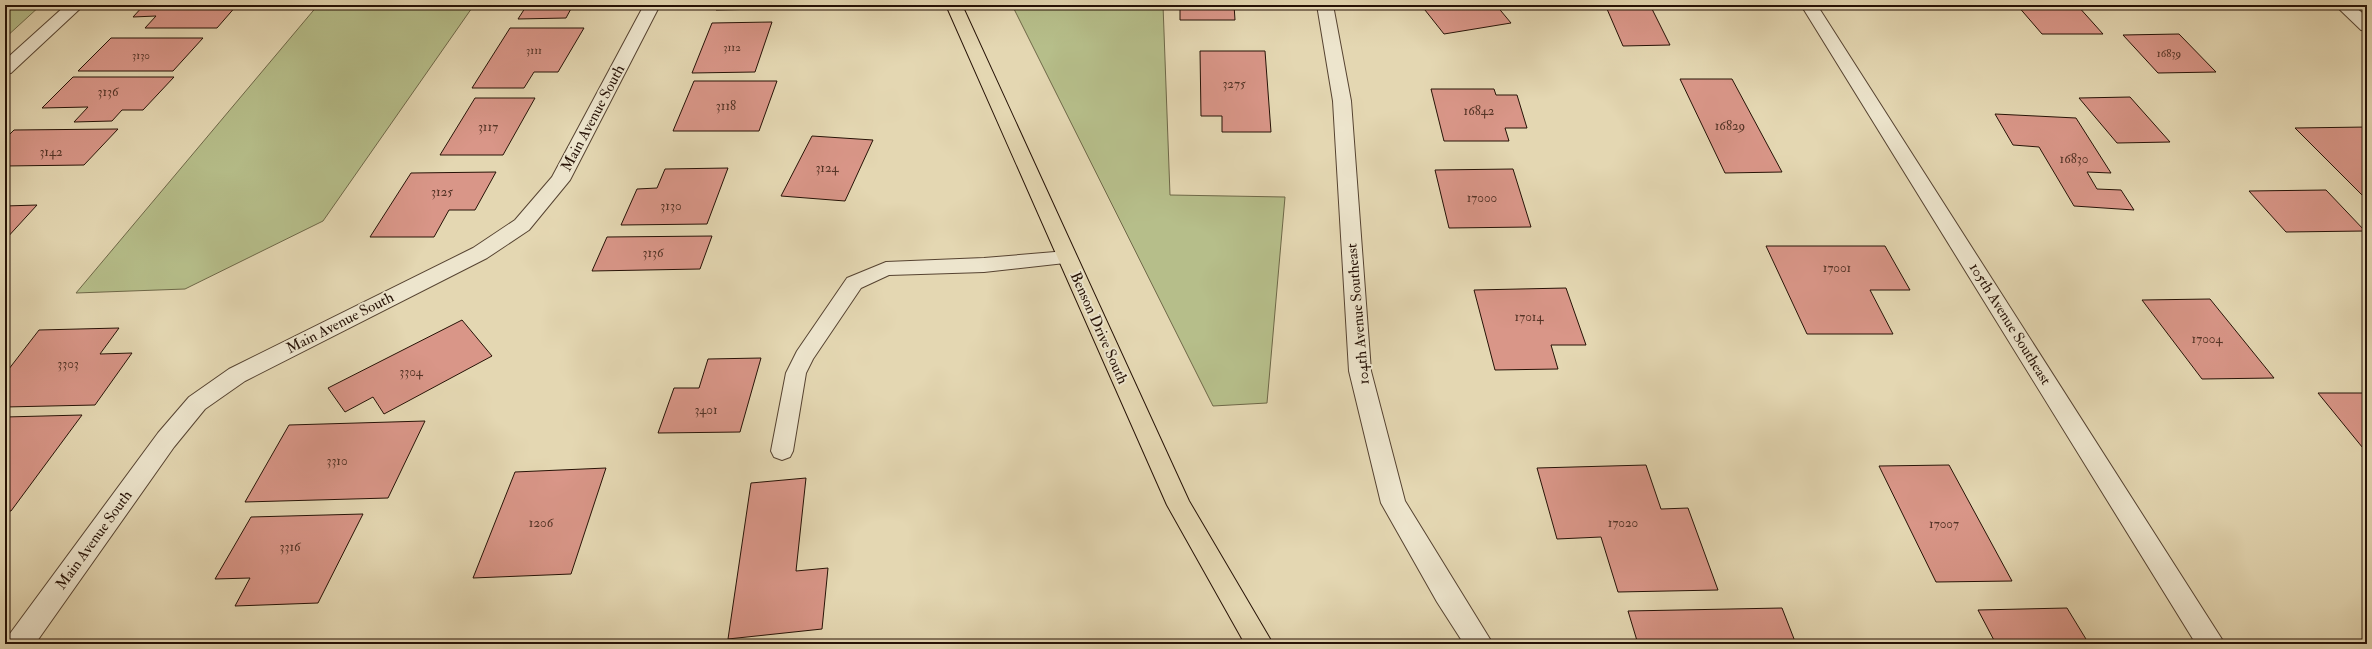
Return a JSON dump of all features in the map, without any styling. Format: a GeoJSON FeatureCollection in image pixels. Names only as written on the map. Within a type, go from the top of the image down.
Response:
{"type":"FeatureCollection","features":[{"type":"Feature","properties":{"kind":"main road","name":"Benson Drive South"},"geometry":{"type":"LineString","coordinates":[[954,5],[1179,505],[1259,644]]}},
{"type":"Feature","properties":{"kind":"street"},"geometry":{"type":"LineString","coordinates":[[5,69],[76,5]]}},
{"type":"Feature","properties":{"kind":"street","name":"Main Avenue South"},"geometry":{"type":"LineString","coordinates":[[19,644],[166,440],[197,403],[237,375],[480,253],[522,225],[560,180],[652,5]]}},
{"type":"Feature","properties":{"kind":"street","name":"104th Avenue Southeast"},"geometry":{"type":"LineString","coordinates":[[1325,5],[1342,101],[1360,371],[1393,503],[1446,594],[1480,644]]}},
{"type":"Feature","properties":{"kind":"street","name":"105th Avenue Southeast"},"geometry":{"type":"LineString","coordinates":[[1809,5],[2211,644]]}},
{"type":"Feature","properties":{"kind":"street"},"geometry":{"type":"LineString","coordinates":[[2343,5],[2367,26]]}},
{"type":"Feature","properties":{"kind":"lane"},"geometry":{"type":"LineString","coordinates":[[782,451],[796,373],[804,356],[854,283],[886,269],[984,265],[1068,257]]}},
{"type":"Feature","properties":{"kind":"green space"},"geometry":{"type":"Polygon","coordinates":[[[5,5],[41,5],[5,38],[5,5]]]}},
{"type":"Feature","properties":{"kind":"green space"},"geometry":{"type":"Polygon","coordinates":[[[318,5],[474,5],[323,221],[185,289],[76,293],[318,5]]]}},
{"type":"Feature","properties":{"kind":"green space"},"geometry":{"type":"Polygon","coordinates":[[[1012,5],[1163,5],[1170,195],[1285,197],[1267,403],[1213,406],[1012,5]]]}},
{"type":"Feature","properties":{"kind":"building"},"geometry":{"type":"Polygon","coordinates":[[[144,5],[237,5],[217,28],[145,28],[156,16],[133,17],[144,5]]]}},
{"type":"Feature","properties":{"kind":"building"},"geometry":{"type":"Polygon","coordinates":[[[527,5],[573,5],[566,18],[518,19],[527,5]]]}},
{"type":"Feature","properties":{"kind":"building"},"geometry":{"type":"Polygon","coordinates":[[[718,5],[766,5],[764,9],[716,10],[718,5]]]}},
{"type":"Feature","properties":{"kind":"building"},"geometry":{"type":"Polygon","coordinates":[[[1180,5],[1234,5],[1235,20],[1180,20],[1180,5]]]}},
{"type":"Feature","properties":{"kind":"building"},"geometry":{"type":"Polygon","coordinates":[[[1421,5],[1496,5],[1511,23],[1444,34],[1421,5]]]}},
{"type":"Feature","properties":{"kind":"building"},"geometry":{"type":"Polygon","coordinates":[[[2017,5],[2077,5],[2103,34],[2042,34],[2017,5]]]}},
{"type":"Feature","properties":{"kind":"building"},"geometry":{"type":"Polygon","coordinates":[[[1607,9],[1652,9],[1670,45],[1623,46],[1607,9]]]}},
{"type":"Feature","properties":{"kind":"building"},"geometry":{"type":"Polygon","coordinates":[[[772,22],[755,72],[692,73],[712,23],[772,22]]]}},
{"type":"Feature","properties":{"kind":"building"},"geometry":{"type":"Polygon","coordinates":[[[510,28],[584,28],[558,72],[534,72],[524,88],[472,88],[510,28]]]}},
{"type":"Feature","properties":{"kind":"building"},"geometry":{"type":"Polygon","coordinates":[[[2179,34],[2216,72],[2158,73],[2123,35],[2179,34]]]}},
{"type":"Feature","properties":{"kind":"building"},"geometry":{"type":"Polygon","coordinates":[[[111,38],[203,38],[173,71],[78,71],[111,38]]]}},
{"type":"Feature","properties":{"kind":"building"},"geometry":{"type":"Polygon","coordinates":[[[1200,51],[1265,51],[1271,132],[1222,132],[1222,116],[1201,116],[1200,51]]]}},
{"type":"Feature","properties":{"kind":"building"},"geometry":{"type":"Polygon","coordinates":[[[73,77],[174,77],[143,110],[122,110],[112,121],[74,122],[88,107],[42,108],[73,77]]]}},
{"type":"Feature","properties":{"kind":"building"},"geometry":{"type":"Polygon","coordinates":[[[1680,79],[1732,79],[1782,172],[1725,173],[1680,79]]]}},
{"type":"Feature","properties":{"kind":"building"},"geometry":{"type":"Polygon","coordinates":[[[694,81],[777,81],[759,131],[673,131],[694,81]]]}},
{"type":"Feature","properties":{"kind":"building"},"geometry":{"type":"Polygon","coordinates":[[[1431,89],[1494,89],[1496,95],[1517,95],[1527,128],[1505,128],[1509,141],[1444,141],[1431,89]]]}},
{"type":"Feature","properties":{"kind":"building"},"geometry":{"type":"Polygon","coordinates":[[[2130,97],[2170,142],[2117,143],[2079,98],[2130,97]]]}},
{"type":"Feature","properties":{"kind":"building"},"geometry":{"type":"Polygon","coordinates":[[[475,98],[535,98],[503,155],[440,155],[475,98]]]}},
{"type":"Feature","properties":{"kind":"building"},"geometry":{"type":"Polygon","coordinates":[[[1995,114],[2076,118],[2111,173],[2087,172],[2097,189],[2121,190],[2134,210],[2074,206],[2039,147],[2013,145],[1995,114]]]}},
{"type":"Feature","properties":{"kind":"building"},"geometry":{"type":"Polygon","coordinates":[[[2367,127],[2367,197],[2364,197],[2295,128],[2367,127]]]}},
{"type":"Feature","properties":{"kind":"building"},"geometry":{"type":"Polygon","coordinates":[[[118,129],[84,165],[5,166],[5,139],[14,130],[118,129]]]}},
{"type":"Feature","properties":{"kind":"building"},"geometry":{"type":"Polygon","coordinates":[[[812,136],[873,140],[845,201],[781,196],[812,136]]]}},
{"type":"Feature","properties":{"kind":"building"},"geometry":{"type":"Polygon","coordinates":[[[728,168],[707,224],[621,225],[637,189],[657,188],[665,169],[728,168]]]}},
{"type":"Feature","properties":{"kind":"building"},"geometry":{"type":"Polygon","coordinates":[[[1513,169],[1531,227],[1449,228],[1435,170],[1513,169]]]}},
{"type":"Feature","properties":{"kind":"building"},"geometry":{"type":"Polygon","coordinates":[[[496,172],[475,210],[449,210],[434,237],[370,237],[411,173],[496,172]]]}},
{"type":"Feature","properties":{"kind":"building"},"geometry":{"type":"Polygon","coordinates":[[[2326,190],[2365,231],[2286,232],[2249,191],[2326,190]]]}},
{"type":"Feature","properties":{"kind":"building"},"geometry":{"type":"Polygon","coordinates":[[[37,205],[5,240],[5,206],[37,205]]]}},
{"type":"Feature","properties":{"kind":"building"},"geometry":{"type":"Polygon","coordinates":[[[712,236],[700,269],[592,271],[607,237],[712,236]]]}},
{"type":"Feature","properties":{"kind":"building"},"geometry":{"type":"Polygon","coordinates":[[[1766,246],[1885,246],[1910,290],[1870,290],[1893,334],[1807,334],[1766,246]]]}},
{"type":"Feature","properties":{"kind":"building"},"geometry":{"type":"Polygon","coordinates":[[[1566,288],[1586,345],[1551,345],[1558,369],[1495,370],[1474,290],[1566,288]]]}},
{"type":"Feature","properties":{"kind":"building"},"geometry":{"type":"Polygon","coordinates":[[[2210,299],[2274,378],[2202,379],[2142,300],[2210,299]]]}},
{"type":"Feature","properties":{"kind":"building"},"geometry":{"type":"Polygon","coordinates":[[[462,320],[492,356],[384,414],[373,397],[345,412],[328,388],[462,320]]]}},
{"type":"Feature","properties":{"kind":"building"},"geometry":{"type":"Polygon","coordinates":[[[119,328],[100,354],[132,353],[95,405],[5,407],[5,374],[39,330],[119,328]]]}},
{"type":"Feature","properties":{"kind":"building"},"geometry":{"type":"Polygon","coordinates":[[[761,358],[740,432],[658,433],[674,388],[699,388],[708,359],[761,358]]]}},
{"type":"Feature","properties":{"kind":"building"},"geometry":{"type":"Polygon","coordinates":[[[2318,393],[2367,393],[2367,453],[2318,393]]]}},
{"type":"Feature","properties":{"kind":"building"},"geometry":{"type":"Polygon","coordinates":[[[82,415],[11,511],[5,511],[5,417],[82,415]]]}},
{"type":"Feature","properties":{"kind":"building"},"geometry":{"type":"Polygon","coordinates":[[[425,421],[388,498],[245,502],[289,425],[425,421]]]}},
{"type":"Feature","properties":{"kind":"building"},"geometry":{"type":"Polygon","coordinates":[[[1646,465],[1661,509],[1688,508],[1718,590],[1618,592],[1601,537],[1557,539],[1537,468],[1646,465]]]}},
{"type":"Feature","properties":{"kind":"building"},"geometry":{"type":"Polygon","coordinates":[[[1949,465],[2012,581],[1936,582],[1879,466],[1949,465]]]}},
{"type":"Feature","properties":{"kind":"building"},"geometry":{"type":"Polygon","coordinates":[[[606,468],[571,574],[473,578],[515,472],[606,468]]]}},
{"type":"Feature","properties":{"kind":"building"},"geometry":{"type":"Polygon","coordinates":[[[806,478],[796,571],[828,568],[822,629],[728,639],[751,483],[806,478]]]}},
{"type":"Feature","properties":{"kind":"building"},"geometry":{"type":"Polygon","coordinates":[[[363,514],[318,603],[235,606],[250,578],[215,579],[251,517],[363,514]]]}},
{"type":"Feature","properties":{"kind":"building"},"geometry":{"type":"Polygon","coordinates":[[[1782,608],[1796,644],[1638,644],[1628,611],[1782,608]]]}},
{"type":"Feature","properties":{"kind":"building"},"geometry":{"type":"Polygon","coordinates":[[[2067,608],[2089,644],[1996,644],[1978,610],[2067,608]]]}}]}
